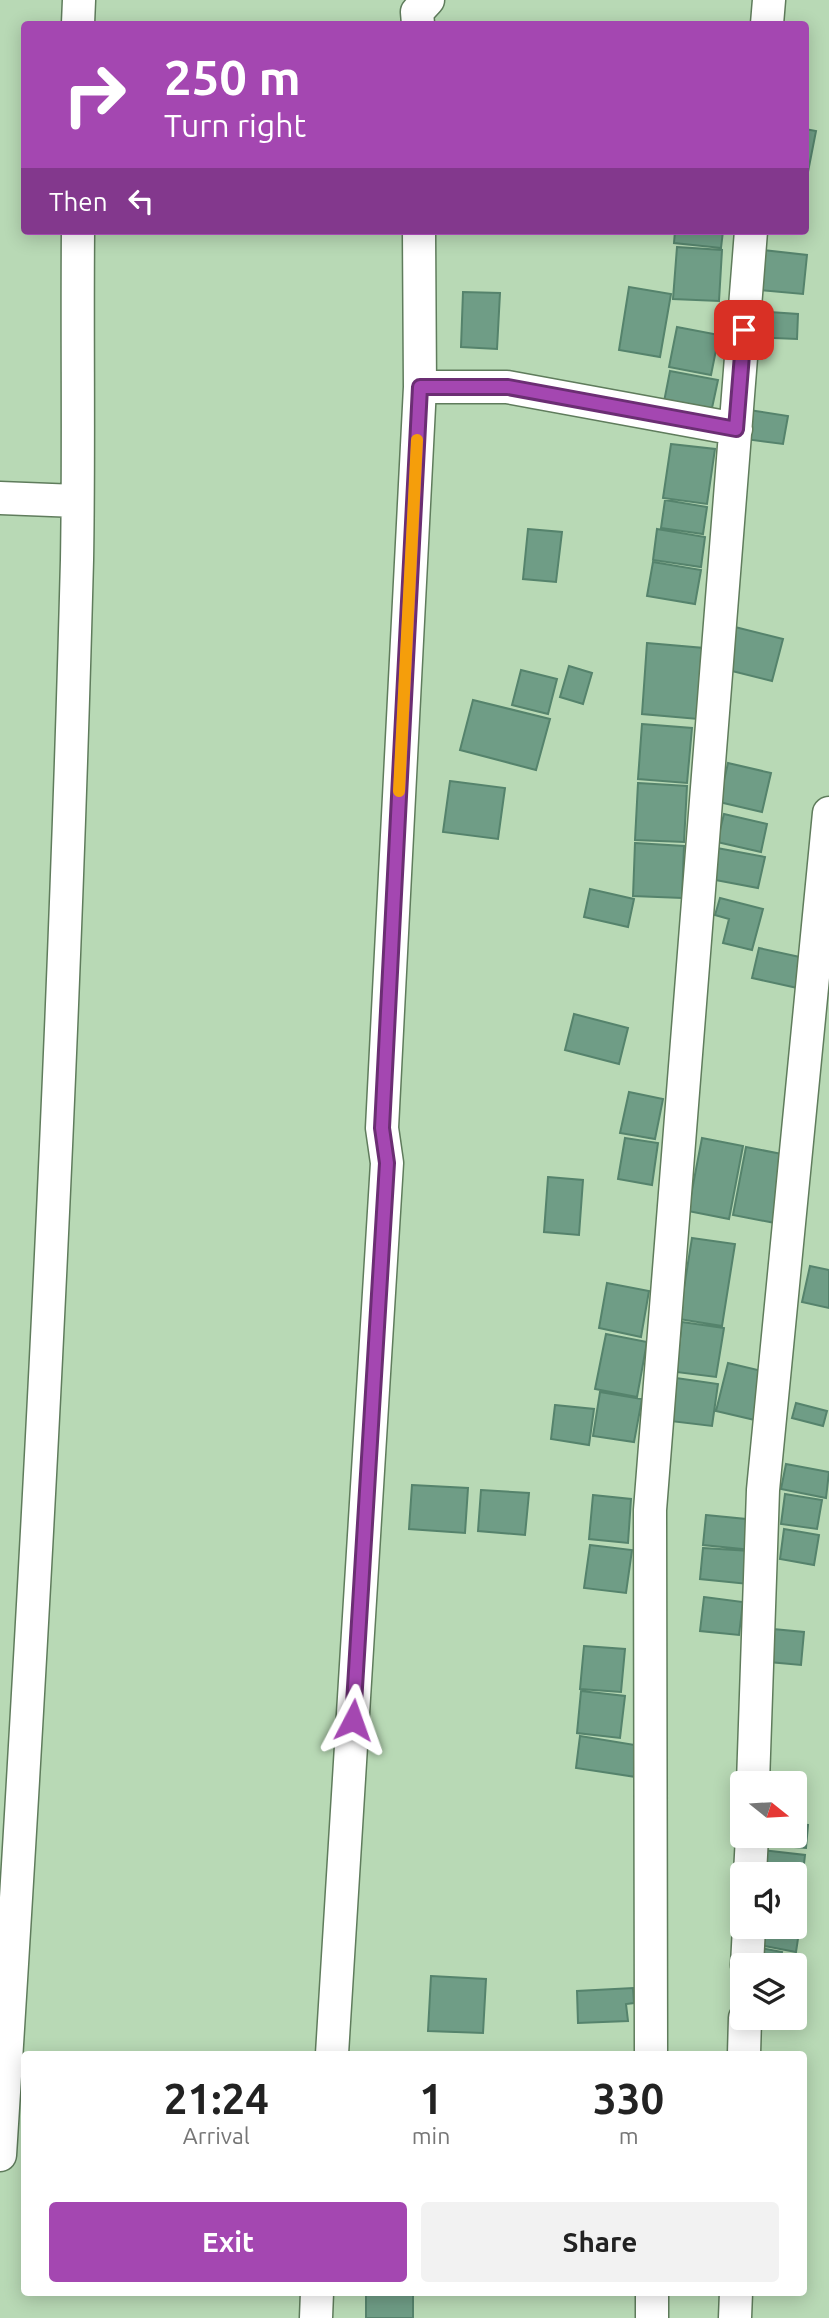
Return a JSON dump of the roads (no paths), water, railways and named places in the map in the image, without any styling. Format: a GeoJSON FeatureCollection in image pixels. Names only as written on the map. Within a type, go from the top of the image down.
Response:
{"type":"FeatureCollection","features":[{"type":"Feature","properties":{"kind":"street"},"geometry":{"type":"LineString","coordinates":[[78,21],[79,0]]}},
{"type":"Feature","properties":{"kind":"street"},"geometry":{"type":"LineString","coordinates":[[418,21],[417,12],[428,0]]}},
{"type":"Feature","properties":{"kind":"street"},"geometry":{"type":"LineString","coordinates":[[767,21],[769,0]]}},
{"type":"Feature","properties":{"kind":"street"},"geometry":{"type":"LineString","coordinates":[[0,2155],[24,1778],[57,1155],[77,501],[78,235]]}},
{"type":"Feature","properties":{"kind":"street"},"geometry":{"type":"LineString","coordinates":[[332,2051],[387,1163],[382,1128],[420,387],[419,235]]}},
{"type":"Feature","properties":{"kind":"street"},"geometry":{"type":"LineString","coordinates":[[651,2051],[650,1510],[751,235]]}},
{"type":"Feature","properties":{"kind":"street"},"geometry":{"type":"LineString","coordinates":[[420,387],[508,387],[736,429]]}},
{"type":"Feature","properties":{"kind":"street"},"geometry":{"type":"LineString","coordinates":[[0,498],[77,501]]}},
{"type":"Feature","properties":{"kind":"street"},"geometry":{"type":"LineString","coordinates":[[754,1771],[764,1490],[829,813]]}},
{"type":"Feature","properties":{"kind":"street"},"geometry":{"type":"LineString","coordinates":[[744,2051],[745,2030]]}},
{"type":"Feature","properties":{"kind":"street"},"geometry":{"type":"LineString","coordinates":[[316,2318],[317,2296]]}},
{"type":"Feature","properties":{"kind":"street"},"geometry":{"type":"LineString","coordinates":[[652,2296],[652,2318]]}},
{"type":"Feature","properties":{"kind":"street"},"geometry":{"type":"LineString","coordinates":[[735,2318],[736,2296]]}}]}
